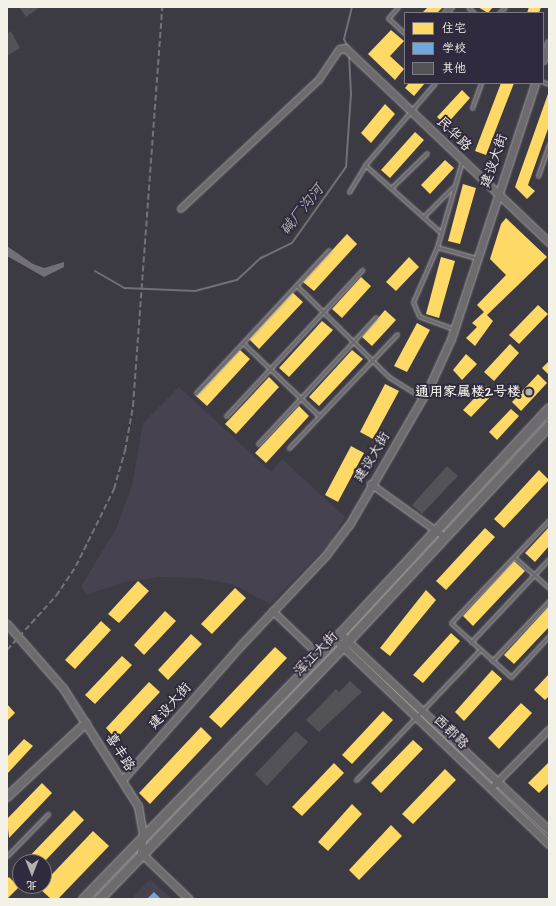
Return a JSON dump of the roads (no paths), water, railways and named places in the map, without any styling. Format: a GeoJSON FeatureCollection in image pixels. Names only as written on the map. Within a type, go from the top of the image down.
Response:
{"type":"FeatureCollection","features":[{"type":"Feature","properties":{"kind":"main road"},"geometry":{"type":"LineString","coordinates":[[83,899],[143,833],[319,655],[549,408]]}},
{"type":"Feature","properties":{"kind":"main road","name":"浑江大街"},"geometry":{"type":"LineString","coordinates":[[99,899],[346,644],[549,425]]}},
{"type":"Feature","properties":{"kind":"main road"},"geometry":{"type":"LineString","coordinates":[[7,797],[86,723]]}},
{"type":"Feature","properties":{"kind":"street"},"geometry":{"type":"LineString","coordinates":[[544,57],[549,43]]}},
{"type":"Feature","properties":{"kind":"street"},"geometry":{"type":"LineString","coordinates":[[182,209],[319,80],[342,49]]}},
{"type":"Feature","properties":{"kind":"street","name":"民华路"},"geometry":{"type":"LineString","coordinates":[[342,49],[354,57],[496,194],[549,242]]}},
{"type":"Feature","properties":{"kind":"street","name":"建设大街"},"geometry":{"type":"LineString","coordinates":[[122,780],[273,611],[326,555],[349,525],[371,484],[422,398],[454,329],[496,194],[535,84]]}},
{"type":"Feature","properties":{"kind":"street"},"geometry":{"type":"LineString","coordinates":[[371,484],[445,537]]}},
{"type":"Feature","properties":{"kind":"street"},"geometry":{"type":"LineString","coordinates":[[273,611],[319,655]]}},
{"type":"Feature","properties":{"kind":"street","name":"喜丰路"},"geometry":{"type":"LineString","coordinates":[[7,625],[63,688],[138,806],[143,833],[141,854]]}},
{"type":"Feature","properties":{"kind":"street","name":"西郡路"},"geometry":{"type":"LineString","coordinates":[[337,636],[421,709],[549,830]]}},
{"type":"Feature","properties":{"kind":"street","name":"西郡路"},"geometry":{"type":"LineString","coordinates":[[346,644],[415,716],[549,844]]}},
{"type":"Feature","properties":{"kind":"street"},"geometry":{"type":"LineString","coordinates":[[491,789],[549,730]]}},
{"type":"Feature","properties":{"kind":"street"},"geometry":{"type":"LineString","coordinates":[[141,854],[189,899]]}},
{"type":"Feature","properties":{"kind":"lane"},"geometry":{"type":"LineString","coordinates":[[398,7],[388,18],[404,33]]}},
{"type":"Feature","properties":{"kind":"lane"},"geometry":{"type":"LineString","coordinates":[[349,192],[365,165],[434,84]]}},
{"type":"Feature","properties":{"kind":"lane"},"geometry":{"type":"LineString","coordinates":[[472,108],[481,84]]}},
{"type":"Feature","properties":{"kind":"lane"},"geometry":{"type":"LineString","coordinates":[[538,176],[549,144]]}},
{"type":"Feature","properties":{"kind":"lane"},"geometry":{"type":"LineString","coordinates":[[391,188],[427,153]]}},
{"type":"Feature","properties":{"kind":"lane"},"geometry":{"type":"LineString","coordinates":[[454,329],[419,316],[413,302],[437,247],[462,161]]}},
{"type":"Feature","properties":{"kind":"lane"},"geometry":{"type":"LineString","coordinates":[[365,165],[441,233]]}},
{"type":"Feature","properties":{"kind":"lane"},"geometry":{"type":"LineString","coordinates":[[423,217],[454,185]]}},
{"type":"Feature","properties":{"kind":"lane"},"geometry":{"type":"LineString","coordinates":[[437,247],[476,258]]}},
{"type":"Feature","properties":{"kind":"lane"},"geometry":{"type":"LineString","coordinates":[[196,393],[329,250]]}},
{"type":"Feature","properties":{"kind":"lane"},"geometry":{"type":"LineString","coordinates":[[226,416],[362,270]]}},
{"type":"Feature","properties":{"kind":"lane"},"geometry":{"type":"LineString","coordinates":[[297,286],[389,377],[422,398]]}},
{"type":"Feature","properties":{"kind":"lane"},"geometry":{"type":"LineString","coordinates":[[258,444],[376,317]]}},
{"type":"Feature","properties":{"kind":"lane"},"geometry":{"type":"LineString","coordinates":[[289,448],[397,334]]}},
{"type":"Feature","properties":{"kind":"lane"},"geometry":{"type":"LineString","coordinates":[[243,343],[319,416]]}},
{"type":"Feature","properties":{"kind":"lane"},"geometry":{"type":"LineString","coordinates":[[549,520],[451,623],[511,677],[549,636]]}},
{"type":"Feature","properties":{"kind":"lane"},"geometry":{"type":"LineString","coordinates":[[514,557],[549,588]]}},
{"type":"Feature","properties":{"kind":"lane"},"geometry":{"type":"LineString","coordinates":[[471,642],[549,558]]}},
{"type":"Feature","properties":{"kind":"lane"},"geometry":{"type":"LineString","coordinates":[[492,661],[549,601]]}},
{"type":"Feature","properties":{"kind":"lane"},"geometry":{"type":"LineString","coordinates":[[356,780],[421,709],[480,650]]}},
{"type":"Feature","properties":{"kind":"lane"},"geometry":{"type":"LineString","coordinates":[[7,856],[48,814]]}},
{"type":"Feature","properties":{"kind":"waterway","name":"碱厂沟河"},"geometry":{"type":"LineString","coordinates":[[349,49],[344,39],[352,7]]}},
{"type":"Feature","properties":{"kind":"waterway","name":"碱厂沟河"},"geometry":{"type":"LineString","coordinates":[[95,271],[125,288],[195,291],[237,280],[261,258],[292,243],[346,167],[351,94],[349,54]]}},
{"type":"Feature","properties":{"kind":"railway"},"geometry":{"type":"LineString","coordinates":[[7,650],[56,596],[76,566],[114,489],[125,451],[133,406],[162,7]]}},
{"type":"Feature","properties":{"kind":"place","name":"通用家属楼2号楼"},"geometry":{"type":"Point","coordinates":[529,392]}}]}
